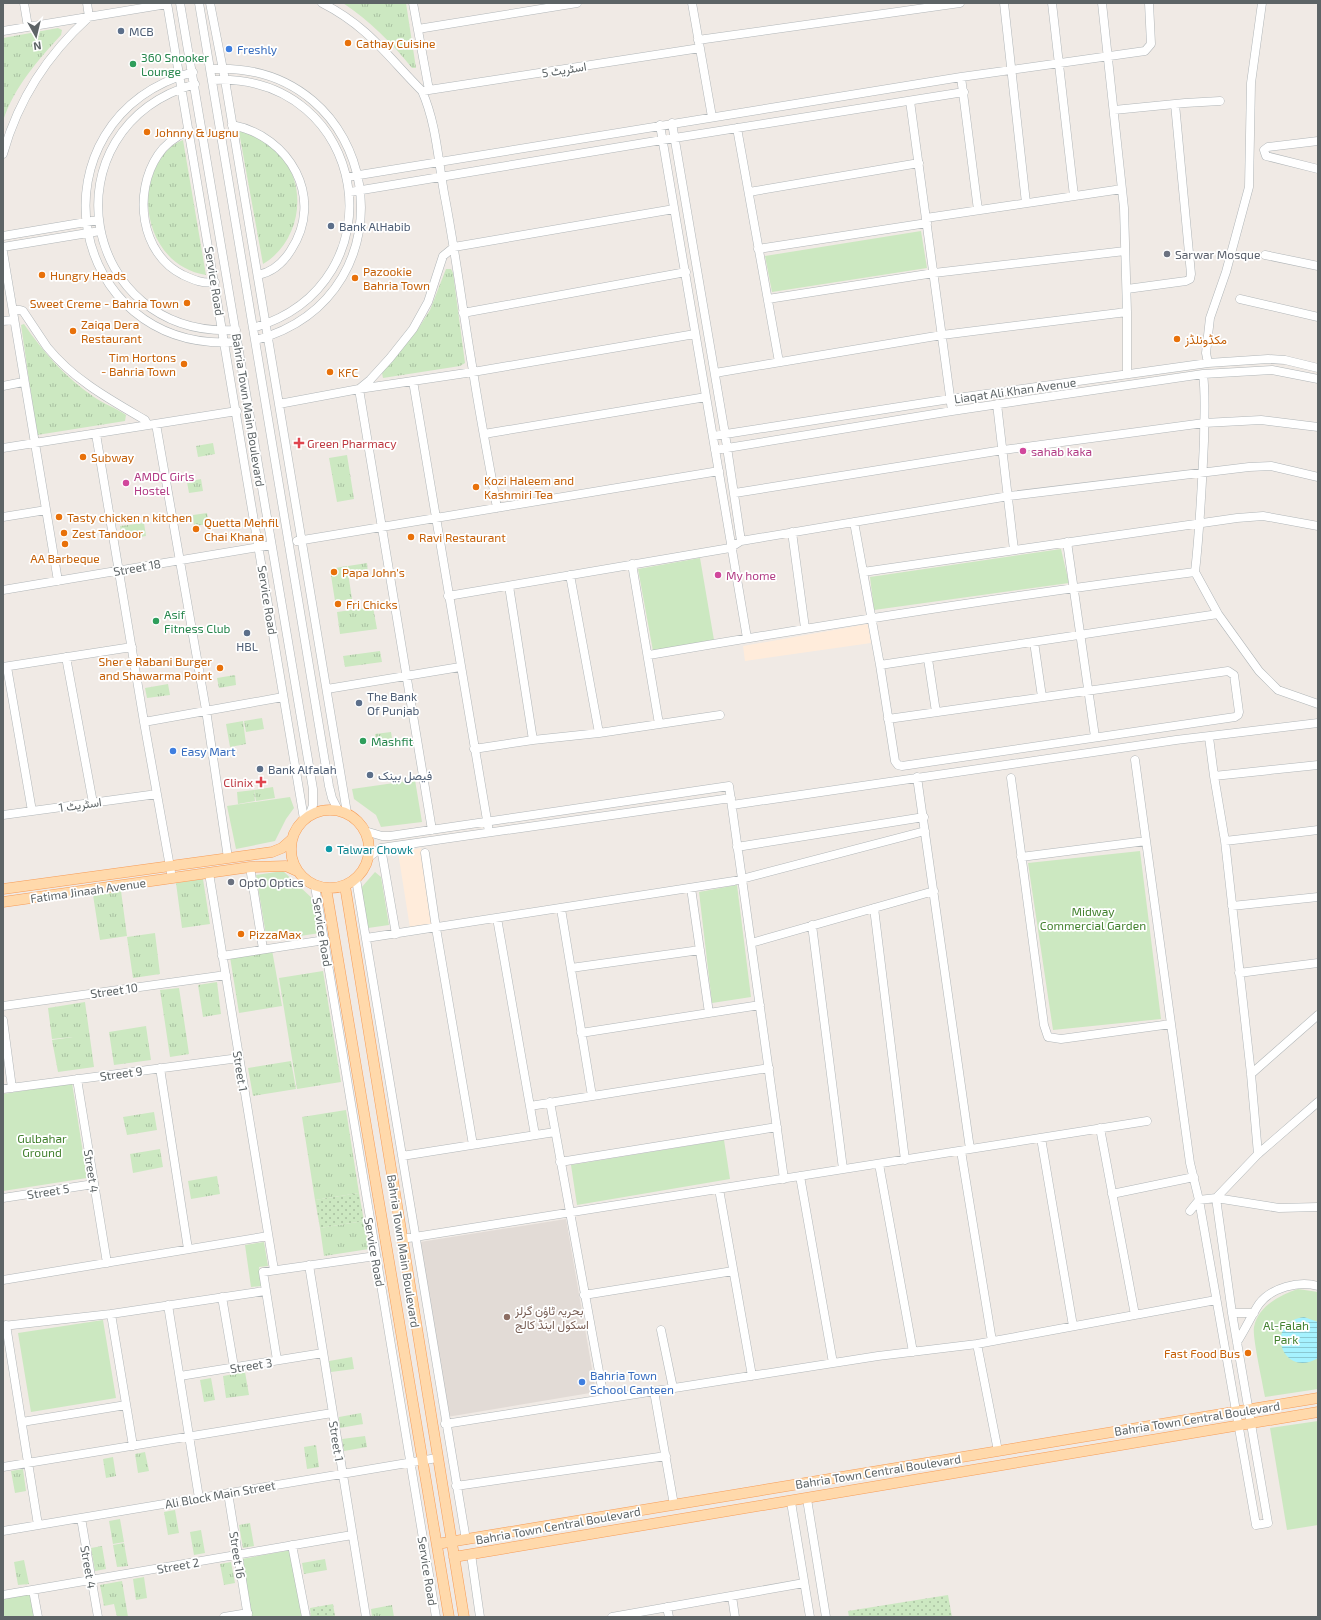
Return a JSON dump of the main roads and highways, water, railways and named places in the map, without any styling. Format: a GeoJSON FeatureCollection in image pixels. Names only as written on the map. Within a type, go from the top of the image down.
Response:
{"type":"FeatureCollection","features":[{"type":"Feature","properties":{"kind":"main road"},"geometry":{"type":"LineString","coordinates":[[323,810],[343,812],[355,818],[366,831],[370,844],[369,857],[366,865],[356,879],[345,886],[326,888],[315,886],[308,882],[297,871],[291,856],[291,840],[294,832],[306,817],[323,810]]}},
{"type":"Feature","properties":{"kind":"main road","name":"Fatima Jinaah Avenue"},"geometry":{"type":"LineString","coordinates":[[3,889],[277,851],[291,840]]}},
{"type":"Feature","properties":{"kind":"main road","name":"Fatima Jinaah Avenue"},"geometry":{"type":"LineString","coordinates":[[3,902],[250,867],[286,866],[297,871]]}},
{"type":"Feature","properties":{"kind":"main road","name":"Bahria Town Main Boulevard"},"geometry":{"type":"LineString","coordinates":[[345,886],[464,1617]]}},
{"type":"Feature","properties":{"kind":"main road","name":"Bahria Town Main Boulevard"},"geometry":{"type":"LineString","coordinates":[[326,888],[388,1247],[449,1617]]}},
{"type":"Feature","properties":{"kind":"main road","name":"Bahria Town Central Boulevard"},"geometry":{"type":"LineString","coordinates":[[437,1544],[1318,1398]]}},
{"type":"Feature","properties":{"kind":"main road","name":"Bahria Town Central Boulevard"},"geometry":{"type":"LineString","coordinates":[[454,1557],[791,1502],[1318,1412]]}},
{"type":"Feature","properties":{"kind":"main road"},"geometry":{"type":"LineString","coordinates":[[434,1529],[438,1534],[467,1551],[512,1544],[515,1547]]}},
{"type":"Feature","properties":{"kind":"water"},"geometry":{"type":"Polygon","coordinates":[[[1304,1317],[1318,1322],[1318,1358],[1306,1363],[1295,1362],[1287,1356],[1282,1348],[1281,1338],[1284,1329],[1291,1321],[1304,1317]]]}},
{"type":"Feature","properties":{"kind":"place","name":"MCB"},"geometry":{"type":"Point","coordinates":[121,31]}},
{"type":"Feature","properties":{"kind":"place","name":"Cathay Cuisine"},"geometry":{"type":"Point","coordinates":[348,43]}},
{"type":"Feature","properties":{"kind":"place","name":"Freshly"},"geometry":{"type":"Point","coordinates":[229,49]}},
{"type":"Feature","properties":{"kind":"place","name":"360 Snooker Lounge"},"geometry":{"type":"Point","coordinates":[133,64]}},
{"type":"Feature","properties":{"kind":"place","name":"Johnny & Jugnu"},"geometry":{"type":"Point","coordinates":[147,132]}},
{"type":"Feature","properties":{"kind":"place","name":"Bank AlHabib"},"geometry":{"type":"Point","coordinates":[331,226]}},
{"type":"Feature","properties":{"kind":"place","name":"Sarwar Mosque"},"geometry":{"type":"Point","coordinates":[1167,254]}},
{"type":"Feature","properties":{"kind":"place","name":"Hungry Heads"},"geometry":{"type":"Point","coordinates":[42,275]}},
{"type":"Feature","properties":{"kind":"place","name":"Pazookie Bahria Town"},"geometry":{"type":"Point","coordinates":[355,278]}},
{"type":"Feature","properties":{"kind":"place","name":"Sweet Creme - Bahria Town"},"geometry":{"type":"Point","coordinates":[187,303]}},
{"type":"Feature","properties":{"kind":"place","name":"Zaiqa Dera Restaurant"},"geometry":{"type":"Point","coordinates":[73,331]}},
{"type":"Feature","properties":{"kind":"place","name":"مکڈونلڈز"},"geometry":{"type":"Point","coordinates":[1177,339]}},
{"type":"Feature","properties":{"kind":"place","name":"Tim Hortons - Bahria Town"},"geometry":{"type":"Point","coordinates":[184,364]}},
{"type":"Feature","properties":{"kind":"place","name":"KFC"},"geometry":{"type":"Point","coordinates":[330,372]}},
{"type":"Feature","properties":{"kind":"place","name":"Green Pharmacy"},"geometry":{"type":"Point","coordinates":[299,443]}},
{"type":"Feature","properties":{"kind":"place","name":"sahab kaka"},"geometry":{"type":"Point","coordinates":[1023,451]}},
{"type":"Feature","properties":{"kind":"place","name":"Subway"},"geometry":{"type":"Point","coordinates":[83,457]}},
{"type":"Feature","properties":{"kind":"place","name":"AMDC Girls Hostel"},"geometry":{"type":"Point","coordinates":[126,483]}},
{"type":"Feature","properties":{"kind":"place","name":"Kozi Haleem and Kashmiri Tea"},"geometry":{"type":"Point","coordinates":[476,487]}},
{"type":"Feature","properties":{"kind":"place","name":"Tasty chicken n kitchen"},"geometry":{"type":"Point","coordinates":[59,517]}},
{"type":"Feature","properties":{"kind":"place","name":"Quetta Mehfil Chai Khana"},"geometry":{"type":"Point","coordinates":[196,529]}},
{"type":"Feature","properties":{"kind":"place","name":"Zest Tandoor"},"geometry":{"type":"Point","coordinates":[64,533]}},
{"type":"Feature","properties":{"kind":"place","name":"Ravi Restaurant"},"geometry":{"type":"Point","coordinates":[411,537]}},
{"type":"Feature","properties":{"kind":"place","name":"AA Barbeque"},"geometry":{"type":"Point","coordinates":[65,544]}},
{"type":"Feature","properties":{"kind":"place","name":"Papa John's"},"geometry":{"type":"Point","coordinates":[334,572]}},
{"type":"Feature","properties":{"kind":"place","name":"My home"},"geometry":{"type":"Point","coordinates":[718,575]}},
{"type":"Feature","properties":{"kind":"place","name":"Fri Chicks"},"geometry":{"type":"Point","coordinates":[338,604]}},
{"type":"Feature","properties":{"kind":"place","name":"Asif Fitness Club"},"geometry":{"type":"Point","coordinates":[156,621]}},
{"type":"Feature","properties":{"kind":"place","name":"HBL"},"geometry":{"type":"Point","coordinates":[247,633]}},
{"type":"Feature","properties":{"kind":"place","name":"Sher e Rabani Burger and Shawarma Point"},"geometry":{"type":"Point","coordinates":[220,668]}},
{"type":"Feature","properties":{"kind":"place","name":"The Bank Of Punjab"},"geometry":{"type":"Point","coordinates":[359,703]}},
{"type":"Feature","properties":{"kind":"place","name":"Mashfit"},"geometry":{"type":"Point","coordinates":[363,741]}},
{"type":"Feature","properties":{"kind":"place","name":"Easy Mart"},"geometry":{"type":"Point","coordinates":[173,751]}},
{"type":"Feature","properties":{"kind":"place","name":"Bank Alfalah"},"geometry":{"type":"Point","coordinates":[260,769]}},
{"type":"Feature","properties":{"kind":"place","name":"فیصل بینک"},"geometry":{"type":"Point","coordinates":[370,775]}},
{"type":"Feature","properties":{"kind":"place","name":"Clinix"},"geometry":{"type":"Point","coordinates":[261,782]}},
{"type":"Feature","properties":{"kind":"place","name":"Talwar Chowk"},"geometry":{"type":"Point","coordinates":[329,849]}},
{"type":"Feature","properties":{"kind":"place","name":"OptO Optics"},"geometry":{"type":"Point","coordinates":[231,882]}},
{"type":"Feature","properties":{"kind":"place","name":"PizzaMax"},"geometry":{"type":"Point","coordinates":[241,934]}},
{"type":"Feature","properties":{"kind":"place","name":"بحریہ ٹاؤن گرلز اسکول اینڈ کالج"},"geometry":{"type":"Point","coordinates":[507,1317]}},
{"type":"Feature","properties":{"kind":"place","name":"Fast Food Bus"},"geometry":{"type":"Point","coordinates":[1248,1353]}},
{"type":"Feature","properties":{"kind":"place","name":"Bahria Town School Canteen"},"geometry":{"type":"Point","coordinates":[582,1382]}},
{"type":"Feature","properties":{"kind":"park label","name":"Midway Commercial Garden"},"geometry":{"type":"Point","coordinates":[1093,918]}},
{"type":"Feature","properties":{"kind":"park label","name":"Gulbahar Ground"},"geometry":{"type":"Point","coordinates":[42,1145]}},
{"type":"Feature","properties":{"kind":"park label","name":"Al-Falah Park"},"geometry":{"type":"Point","coordinates":[1286,1332]}}]}
